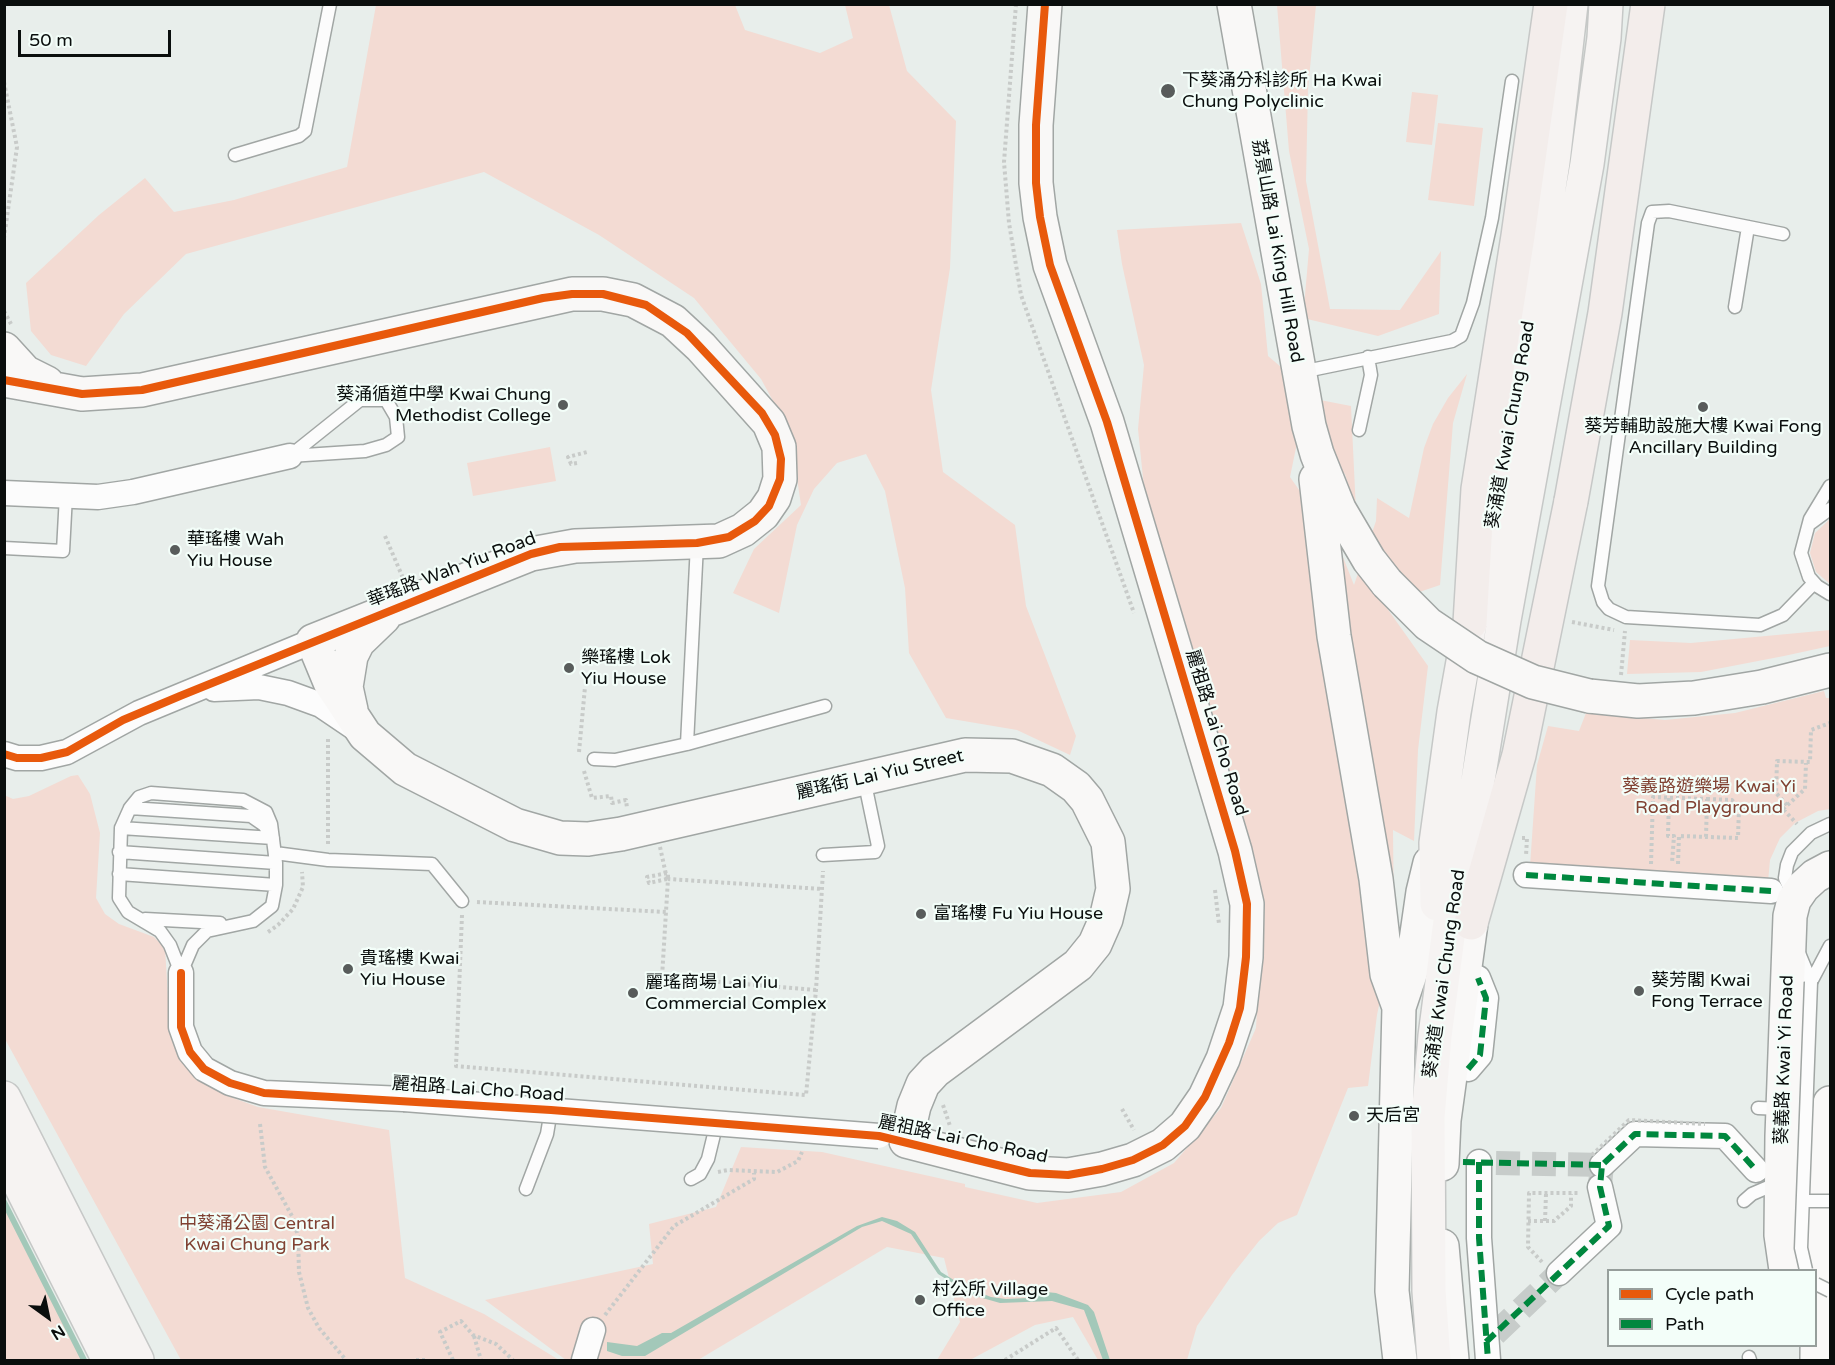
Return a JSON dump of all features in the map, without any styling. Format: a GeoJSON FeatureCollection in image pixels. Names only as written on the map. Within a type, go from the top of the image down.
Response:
{"type":"FeatureCollection","features":[{"type":"Feature","properties":{"kind":"highway"},"geometry":{"type":"LineString","coordinates":[[1470,623],[1478,489],[1518,236],[1551,4]]}},
{"type":"Feature","properties":{"kind":"highway"},"geometry":{"type":"LineString","coordinates":[[1472,950],[1519,755],[1571,501],[1605,313],[1648,4]]}},
{"type":"Feature","properties":{"kind":"main road","name":"葵涌道 Kwai Chung Road"},"geometry":{"type":"LineString","coordinates":[[1434,1360],[1429,1291],[1454,1168],[1418,1081],[1439,890],[1436,843],[1470,623],[1502,494],[1553,162],[1571,4]]}},
{"type":"Feature","properties":{"kind":"main road","name":"葵涌道 Kwai Chung Road"},"geometry":{"type":"LineString","coordinates":[[1422,1360],[1416,1291],[1454,1168],[1428,1117],[1435,1036],[1454,891],[1474,806],[1504,620],[1583,186],[1604,38],[1606,4]]}},
{"type":"Feature","properties":{"kind":"main road"},"geometry":{"type":"LineString","coordinates":[[4,1098],[137,1360]]}},
{"type":"Feature","properties":{"kind":"main road"},"geometry":{"type":"LineString","coordinates":[[4,1153],[109,1360]]}},
{"type":"Feature","properties":{"kind":"street","name":"麗祖路 Lai Cho Road"},"geometry":{"type":"LineString","coordinates":[[181,973],[181,1027],[190,1052],[204,1069],[230,1083],[264,1093],[404,1099],[717,1122],[892,1139],[1030,1173],[1068,1175],[1133,1160],[1163,1145],[1185,1126],[1205,1097],[1223,1059],[1240,1008],[1245,968],[1246,904],[1235,851],[1107,422],[1050,265],[1040,217],[1036,125],[1044,4]]}},
{"type":"Feature","properties":{"kind":"street","name":"荔景山路 Lai King Hill Road"},"geometry":{"type":"LineString","coordinates":[[1234,4],[1309,426]]}},
{"type":"Feature","properties":{"kind":"street"},"geometry":{"type":"LineString","coordinates":[[1604,38],[1615,4]]}},
{"type":"Feature","properties":{"kind":"street","name":"華瑤路 Wah Yiu Road"},"geometry":{"type":"LineString","coordinates":[[4,380],[65,392],[111,394],[142,390],[551,297],[585,293],[617,296],[646,305],[687,333],[762,413],[779,447],[780,479],[774,498],[763,514],[729,537],[698,543],[575,546],[545,550],[400,591],[312,642],[123,720],[67,752],[41,758],[17,758],[4,754]]}},
{"type":"Feature","properties":{"kind":"street"},"geometry":{"type":"LineString","coordinates":[[9,339],[25,372],[65,392]]}},
{"type":"Feature","properties":{"kind":"street"},"geometry":{"type":"LineString","coordinates":[[1309,426],[1317,454],[1339,509],[1387,583],[1428,624],[1477,657],[1533,682],[1589,696],[1638,701],[1694,698],[1762,687],[1830,670]]}},
{"type":"Feature","properties":{"kind":"street"},"geometry":{"type":"LineString","coordinates":[[1309,426],[1334,636],[1376,879],[1388,974],[1398,1007]]}},
{"type":"Feature","properties":{"kind":"street"},"geometry":{"type":"LineString","coordinates":[[4,494],[98,497],[133,492],[290,456]]}},
{"type":"Feature","properties":{"kind":"street"},"geometry":{"type":"LineString","coordinates":[[351,739],[346,687],[349,663],[358,642],[400,591]]}},
{"type":"Feature","properties":{"kind":"street","name":"麗瑤街 Lai Yiu Street"},"geometry":{"type":"LineString","coordinates":[[312,642],[351,739]]}},
{"type":"Feature","properties":{"kind":"street","name":"麗瑤街 Lai Yiu Street"},"geometry":{"type":"LineString","coordinates":[[180,696],[223,687],[278,690],[321,705],[351,739],[390,758],[419,777],[515,825],[560,838],[588,839],[621,834],[864,778],[981,754],[1012,756],[1033,761],[1065,778],[1087,800],[1103,828],[1112,856],[1113,889],[1101,931],[1087,954],[1066,975],[935,1071],[923,1084],[914,1106],[892,1139]]}},
{"type":"Feature","properties":{"kind":"street","name":"葵涌道 Kwai Chung Road"},"geometry":{"type":"LineString","coordinates":[[1452,1360],[1443,1263],[1454,1168],[1458,1080],[1472,950],[1474,806]]}},
{"type":"Feature","properties":{"kind":"street","name":"葵涌道 Kwai Chung Road"},"geometry":{"type":"LineString","coordinates":[[1400,1360],[1392,1291],[1398,1007],[1412,968],[1422,892],[1436,843]]}},
{"type":"Feature","properties":{"kind":"street"},"geometry":{"type":"LineString","coordinates":[[1526,875],[1785,907],[1815,876],[1830,868]]}},
{"type":"Feature","properties":{"kind":"street","name":"葵義路 Kwai Yi Road"},"geometry":{"type":"LineString","coordinates":[[1785,907],[1770,1108],[1794,1187],[1818,1247],[1817,1360]]}},
{"type":"Feature","properties":{"kind":"street","name":"葵義路 Kwai Yi Road"},"geometry":{"type":"LineString","coordinates":[[1786,1269],[1781,1234],[1794,1187],[1830,1103]]}},
{"type":"Feature","properties":{"kind":"street"},"geometry":{"type":"LineString","coordinates":[[1558,1273],[1609,1226],[1594,1166],[1635,1134],[1725,1136],[1794,1187]]}},
{"type":"Feature","properties":{"kind":"street"},"geometry":{"type":"LineString","coordinates":[[1454,1168],[1479,1238],[1490,1345]]}},
{"type":"Feature","properties":{"kind":"street"},"geometry":{"type":"LineString","coordinates":[[584,1360],[593,1330]]}},
{"type":"Feature","properties":{"kind":"lane"},"geometry":{"type":"LineString","coordinates":[[235,155],[299,136],[305,131],[330,4]]}},
{"type":"Feature","properties":{"kind":"lane"},"geometry":{"type":"LineString","coordinates":[[1299,373],[1452,341],[1466,327],[1492,218],[1512,81]]}},
{"type":"Feature","properties":{"kind":"lane"},"geometry":{"type":"LineString","coordinates":[[1783,234],[1669,211],[1652,212],[1648,223],[1598,586],[1603,602],[1609,609],[1626,617],[1760,625],[1782,615],[1814,583]]}},
{"type":"Feature","properties":{"kind":"lane"},"geometry":{"type":"LineString","coordinates":[[1735,307],[1748,227]]}},
{"type":"Feature","properties":{"kind":"lane"},"geometry":{"type":"LineString","coordinates":[[1359,430],[1371,375],[1368,357]]}},
{"type":"Feature","properties":{"kind":"lane"},"geometry":{"type":"LineString","coordinates":[[360,400],[386,400],[396,417],[398,437],[386,446],[365,451],[290,456],[360,400]]}},
{"type":"Feature","properties":{"kind":"lane"},"geometry":{"type":"LineString","coordinates":[[1830,486],[1814,509],[1801,553],[1803,565],[1814,583],[1830,594]]}},
{"type":"Feature","properties":{"kind":"lane"},"geometry":{"type":"LineString","coordinates":[[4,548],[63,551],[66,495]]}},
{"type":"Feature","properties":{"kind":"lane"},"geometry":{"type":"LineString","coordinates":[[1807,529],[1819,515],[1830,509]]}},
{"type":"Feature","properties":{"kind":"lane"},"geometry":{"type":"LineString","coordinates":[[687,744],[698,543]]}},
{"type":"Feature","properties":{"kind":"lane"},"geometry":{"type":"LineString","coordinates":[[594,759],[615,760],[687,744],[825,706]]}},
{"type":"Feature","properties":{"kind":"lane"},"geometry":{"type":"LineString","coordinates":[[823,855],[875,852],[878,846],[864,778]]}},
{"type":"Feature","properties":{"kind":"lane"},"geometry":{"type":"LineString","coordinates":[[130,808],[251,816],[264,825],[273,838],[276,885],[272,906],[253,921],[207,931],[193,945],[181,973],[170,945],[160,931],[128,912],[119,898],[121,828],[130,808]]}},
{"type":"Feature","properties":{"kind":"lane"},"geometry":{"type":"LineString","coordinates":[[1811,982],[1785,907],[1786,865],[1801,841],[1811,832],[1830,824]]}},
{"type":"Feature","properties":{"kind":"lane"},"geometry":{"type":"LineString","coordinates":[[121,828],[273,838]]}},
{"type":"Feature","properties":{"kind":"lane"},"geometry":{"type":"LineString","coordinates":[[119,852],[301,857],[432,864],[462,901]]}},
{"type":"Feature","properties":{"kind":"lane"},"geometry":{"type":"LineString","coordinates":[[118,874],[276,885]]}},
{"type":"Feature","properties":{"kind":"lane"},"geometry":{"type":"LineString","coordinates":[[143,919],[231,924]]}},
{"type":"Feature","properties":{"kind":"lane"},"geometry":{"type":"LineString","coordinates":[[1806,1269],[1794,1187],[1811,982],[1830,946]]}},
{"type":"Feature","properties":{"kind":"lane"},"geometry":{"type":"LineString","coordinates":[[526,1189],[547,1134],[551,1110]]}},
{"type":"Feature","properties":{"kind":"lane"},"geometry":{"type":"LineString","coordinates":[[691,1179],[704,1168],[717,1122]]}},
{"type":"Feature","properties":{"kind":"lane"},"geometry":{"type":"LineString","coordinates":[[1744,1201],[1794,1187]]}},
{"type":"Feature","properties":{"kind":"path"},"geometry":{"type":"LineString","coordinates":[[4,82],[17,147],[4,238]]}},
{"type":"Feature","properties":{"kind":"path"},"geometry":{"type":"LineString","coordinates":[[4,311],[9,339]]}},
{"type":"Feature","properties":{"kind":"path"},"geometry":{"type":"LineString","coordinates":[[574,464],[567,457],[571,454],[588,452]]}},
{"type":"Feature","properties":{"kind":"path"},"geometry":{"type":"LineString","coordinates":[[385,536],[404,581],[414,577]]}},
{"type":"Feature","properties":{"kind":"path"},"geometry":{"type":"LineString","coordinates":[[400,591],[413,571]]}},
{"type":"Feature","properties":{"kind":"path"},"geometry":{"type":"LineString","coordinates":[[1567,621],[1587,627],[1625,631],[1620,684]]}},
{"type":"Feature","properties":{"kind":"path"},"geometry":{"type":"LineString","coordinates":[[585,687],[579,753],[592,798],[611,796],[612,803],[626,800],[630,818]]}},
{"type":"Feature","properties":{"kind":"path"},"geometry":{"type":"LineString","coordinates":[[1787,805],[1776,793],[1777,761],[1810,762],[1812,730],[1830,723]]}},
{"type":"Feature","properties":{"kind":"path"},"geometry":{"type":"LineString","coordinates":[[328,860],[328,736],[351,739]]}},
{"type":"Feature","properties":{"kind":"path"},"geometry":{"type":"LineString","coordinates":[[1783,809],[1805,789],[1806,762]]}},
{"type":"Feature","properties":{"kind":"path"},"geometry":{"type":"LineString","coordinates":[[1650,874],[1653,798],[1732,800],[1739,808],[1738,838],[1679,836],[1678,866]]}},
{"type":"Feature","properties":{"kind":"path"},"geometry":{"type":"LineString","coordinates":[[1669,798],[1670,831],[1668,836],[1674,836],[1672,866]]}},
{"type":"Feature","properties":{"kind":"path"},"geometry":{"type":"LineString","coordinates":[[1706,837],[1704,832],[1707,800]]}},
{"type":"Feature","properties":{"kind":"path"},"geometry":{"type":"LineString","coordinates":[[1739,808],[1783,809],[1800,827]]}},
{"type":"Feature","properties":{"kind":"path"},"geometry":{"type":"LineString","coordinates":[[651,849],[671,844]]}},
{"type":"Feature","properties":{"kind":"path"},"geometry":{"type":"LineString","coordinates":[[660,847],[667,879]]}},
{"type":"Feature","properties":{"kind":"path"},"geometry":{"type":"LineString","coordinates":[[666,912],[462,901],[456,1066],[806,1095],[816,990],[823,855]]}},
{"type":"Feature","properties":{"kind":"path"},"geometry":{"type":"LineString","coordinates":[[264,934],[279,925],[293,909],[303,887],[301,857]]}},
{"type":"Feature","properties":{"kind":"path"},"geometry":{"type":"LineString","coordinates":[[816,990],[662,977],[667,879],[668,873],[647,877],[649,884],[667,879],[822,889]]}},
{"type":"Feature","properties":{"kind":"path"},"geometry":{"type":"LineString","coordinates":[[1214,879],[1220,933]]}},
{"type":"Feature","properties":{"kind":"path"},"geometry":{"type":"LineString","coordinates":[[1122,1109],[1135,1131]]}},
{"type":"Feature","properties":{"kind":"path"},"geometry":{"type":"LineString","coordinates":[[1528,1234],[1529,1193],[1578,1195],[1594,1166],[1629,1120],[1705,1124]]}},
{"type":"Feature","properties":{"kind":"path"},"geometry":{"type":"LineString","coordinates":[[260,1124],[266,1167],[292,1216],[298,1236],[299,1272],[308,1308],[319,1328],[346,1360]]}},
{"type":"Feature","properties":{"kind":"path"},"geometry":{"type":"LineString","coordinates":[[1128,1135],[1141,1127]]}},
{"type":"Feature","properties":{"kind":"path"},"geometry":{"type":"LineString","coordinates":[[691,1179],[728,1170],[754,1173],[777,1172],[798,1161],[802,1152]]}},
{"type":"Feature","properties":{"kind":"path"},"geometry":{"type":"LineString","coordinates":[[593,1330],[674,1226],[754,1179],[754,1173]]}},
{"type":"Feature","properties":{"kind":"path"},"geometry":{"type":"LineString","coordinates":[[1545,1221],[1546,1194]]}},
{"type":"Feature","properties":{"kind":"path"},"geometry":{"type":"LineString","coordinates":[[1528,1221],[1554,1221],[1571,1206],[1571,1194]]}},
{"type":"Feature","properties":{"kind":"path"},"geometry":{"type":"LineString","coordinates":[[453,1360],[440,1332],[461,1321],[474,1335],[496,1344],[513,1360]]}},
{"type":"Feature","properties":{"kind":"path"},"geometry":{"type":"LineString","coordinates":[[1005,1360],[1056,1328],[1078,1360]]}},
{"type":"Feature","properties":{"kind":"path"},"geometry":{"type":"LineString","coordinates":[[474,1335],[481,1360]]}},
{"type":"Feature","properties":{"kind":"path"},"geometry":{"type":"LineString","coordinates":[[416,1360],[424,1360]]}},
{"type":"Feature","properties":{"kind":"green space"},"geometry":{"type":"Polygon","coordinates":[[[376,5],[735,5],[745,30],[820,53],[853,38],[845,5],[889,5],[907,71],[956,121],[950,268],[931,390],[943,472],[1015,525],[1026,606],[1076,736],[1070,755],[1017,730],[946,718],[909,653],[905,588],[885,491],[866,454],[837,463],[814,489],[797,525],[779,613],[733,593],[754,549],[801,505],[790,432],[761,379],[694,298],[599,235],[484,172],[186,254],[124,314],[86,366],[51,355],[31,331],[26,283],[99,215],[145,178],[174,212],[234,200],[347,167],[376,5]]]}},
{"type":"Feature","properties":{"kind":"green space"},"geometry":{"type":"Polygon","coordinates":[[[1277,5],[1316,5],[1308,89],[1306,181],[1330,309],[1400,310],[1441,251],[1439,314],[1378,336],[1303,318],[1309,249],[1289,151],[1277,5]]]}},
{"type":"Feature","properties":{"kind":"green space"},"geometry":{"type":"Polygon","coordinates":[[[1412,92],[1438,95],[1432,145],[1406,142],[1412,92]]]}},
{"type":"Feature","properties":{"kind":"green space"},"geometry":{"type":"Polygon","coordinates":[[[1438,123],[1483,128],[1474,206],[1428,200],[1438,123]]]}},
{"type":"Feature","properties":{"kind":"green space"},"geometry":{"type":"Polygon","coordinates":[[[1241,223],[1261,284],[1268,356],[1320,400],[1351,406],[1356,511],[1345,474],[1297,443],[1290,477],[1339,547],[1354,585],[1376,521],[1377,498],[1409,518],[1424,448],[1433,424],[1448,398],[1467,374],[1453,423],[1440,585],[1384,604],[1428,666],[1418,750],[1414,841],[1393,830],[1394,932],[1377,1015],[1368,1086],[1348,1088],[1297,1215],[1278,1223],[1259,1241],[1232,1275],[1197,1326],[1187,1360],[1098,1360],[1073,1317],[1035,1325],[970,1360],[937,1360],[960,1322],[944,1258],[887,1247],[698,1360],[566,1360],[485,1300],[653,1264],[649,1224],[716,1207],[741,1147],[822,1152],[965,1184],[965,1187],[1037,1203],[1121,1192],[1174,1163],[1221,1108],[1256,1028],[1263,908],[1249,837],[1195,664],[1150,546],[1138,429],[1144,365],[1117,230],[1241,223]]]}},
{"type":"Feature","properties":{"kind":"green space"},"geometry":{"type":"Polygon","coordinates":[[[550,447],[556,481],[473,496],[467,463],[550,447]]]}},
{"type":"Feature","properties":{"kind":"green space"},"geometry":{"type":"Polygon","coordinates":[[[1830,519],[1830,584],[1816,572],[1810,553],[1815,533],[1830,519]]]}},
{"type":"Feature","properties":{"kind":"green space"},"geometry":{"type":"Polygon","coordinates":[[[1830,630],[1830,646],[1784,656],[1701,672],[1627,674],[1630,640],[1691,643],[1830,630]]]}},
{"type":"Feature","properties":{"kind":"green space","name":"葵義路遊樂場 Kwai Yi Road Playground"},"geometry":{"type":"Polygon","coordinates":[[[1824,691],[1826,698],[1830,698],[1830,809],[1818,811],[1795,823],[1780,838],[1770,860],[1768,882],[1530,866],[1537,765],[1548,726],[1579,731],[1586,713],[1665,720],[1735,713],[1824,691]]]}},
{"type":"Feature","properties":{"kind":"green space","name":"中葵涌公園 Central Kwai Chung Park"},"geometry":{"type":"Polygon","coordinates":[[[78,775],[90,794],[100,833],[96,898],[105,914],[119,924],[154,937],[165,948],[170,1030],[180,1059],[199,1079],[228,1096],[258,1107],[389,1130],[405,1278],[484,1314],[559,1360],[181,1360],[5,1039],[4,795],[13,799],[29,796],[71,776],[78,775]]]}},
{"type":"Feature","properties":{"kind":"green space"},"geometry":{"type":"Polygon","coordinates":[[[5,1202],[67,1322],[84,1360],[5,1360],[5,1202]]]}},
{"type":"Feature","properties":{"kind":"shaded area"},"geometry":{"type":"Polygon","coordinates":[[[882,1217],[897,1221],[915,1232],[941,1272],[965,1287],[991,1297],[1006,1299],[1027,1298],[1036,1291],[1056,1293],[1088,1305],[1094,1312],[1110,1360],[1103,1360],[1084,1310],[1052,1301],[1000,1303],[972,1295],[938,1274],[911,1234],[882,1221],[862,1227],[645,1356],[622,1356],[607,1351],[607,1342],[637,1346],[662,1333],[671,1333],[857,1226],[882,1217]]]}},
{"type":"Feature","properties":{"kind":"waterway"},"geometry":{"type":"LineString","coordinates":[[4,1202],[84,1360]]}},
{"type":"Feature","properties":{"kind":"tunnel"},"geometry":{"type":"LineString","coordinates":[[1496,1163],[1602,1165],[1600,1185]]}},
{"type":"Feature","properties":{"kind":"tunnel"},"geometry":{"type":"LineString","coordinates":[[1495,1334],[1559,1273]]}},
{"type":"Feature","properties":{"kind":"marked path"},"geometry":{"type":"LineString","coordinates":[[1526,875],[1771,891]]}},
{"type":"Feature","properties":{"kind":"marked path"},"geometry":{"type":"LineString","coordinates":[[1468,1069],[1480,1055],[1486,998],[1478,978]]}},
{"type":"Feature","properties":{"kind":"marked path"},"geometry":{"type":"LineString","coordinates":[[1486,1342],[1609,1226],[1600,1187],[1602,1165],[1635,1134],[1725,1136],[1756,1170]]}},
{"type":"Feature","properties":{"kind":"marked path"},"geometry":{"type":"LineString","coordinates":[[1463,1162],[1602,1165]]}},
{"type":"Feature","properties":{"kind":"marked path"},"geometry":{"type":"LineString","coordinates":[[1479,1162],[1479,1238],[1488,1360]]}},
{"type":"Feature","properties":{"kind":"cycle path"},"geometry":{"type":"LineString","coordinates":[[181,973],[181,1027],[190,1052],[204,1069],[230,1083],[264,1093],[551,1110],[879,1136],[1030,1173],[1068,1175],[1133,1160],[1163,1145],[1185,1126],[1205,1097],[1229,1043],[1240,1008],[1246,957],[1247,904],[1235,851],[1107,422],[1050,265],[1036,183],[1036,125],[1045,4]]}},
{"type":"Feature","properties":{"kind":"cycle path"},"geometry":{"type":"LineString","coordinates":[[4,380],[82,394],[142,390],[543,298],[572,294],[603,294],[646,305],[687,333],[762,413],[775,435],[781,459],[780,479],[769,506],[755,521],[729,537],[697,543],[560,547],[531,554],[123,720],[67,752],[41,758],[17,758],[4,754]]}},
{"type":"Feature","properties":{"kind":"place","name":"下葵涌分科診所 Ha Kwai Chung Polyclinic"},"geometry":{"type":"Point","coordinates":[1168,91]}},
{"type":"Feature","properties":{"kind":"place","name":"葵涌循道中學 Kwai Chung Methodist College"},"geometry":{"type":"Point","coordinates":[563,405]}},
{"type":"Feature","properties":{"kind":"place","name":"葵芳輔助設施大樓 Kwai Fong Ancillary Building"},"geometry":{"type":"Point","coordinates":[1703,407]}},
{"type":"Feature","properties":{"kind":"place","name":"華瑤樓 Wah Yiu House"},"geometry":{"type":"Point","coordinates":[175,550]}},
{"type":"Feature","properties":{"kind":"place","name":"樂瑤樓 Lok Yiu House"},"geometry":{"type":"Point","coordinates":[569,668]}},
{"type":"Feature","properties":{"kind":"place","name":"富瑤樓 Fu Yiu House"},"geometry":{"type":"Point","coordinates":[921,914]}},
{"type":"Feature","properties":{"kind":"place","name":"貴瑤樓 Kwai Yiu House"},"geometry":{"type":"Point","coordinates":[348,969]}},
{"type":"Feature","properties":{"kind":"place","name":"葵芳閣 Kwai Fong Terrace"},"geometry":{"type":"Point","coordinates":[1639,991]}},
{"type":"Feature","properties":{"kind":"place","name":"麗瑤商場 Lai Yiu Commercial Complex"},"geometry":{"type":"Point","coordinates":[633,993]}},
{"type":"Feature","properties":{"kind":"place","name":"天后宮"},"geometry":{"type":"Point","coordinates":[1354,1116]}},
{"type":"Feature","properties":{"kind":"place","name":"村公所 Village Office"},"geometry":{"type":"Point","coordinates":[920,1300]}}]}
